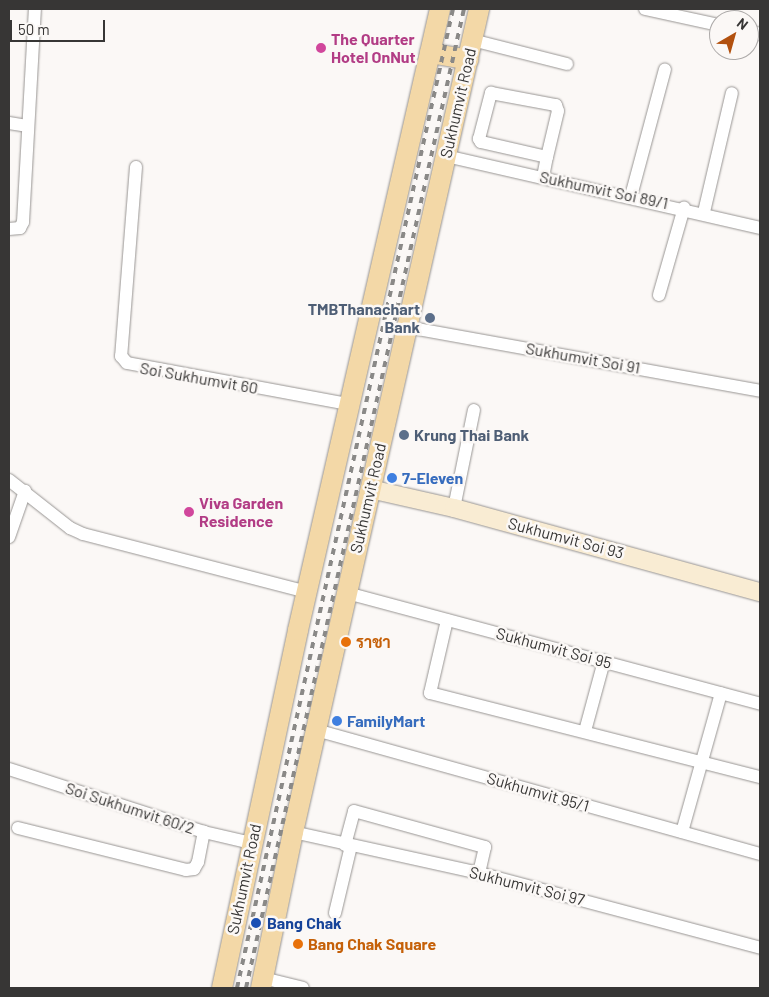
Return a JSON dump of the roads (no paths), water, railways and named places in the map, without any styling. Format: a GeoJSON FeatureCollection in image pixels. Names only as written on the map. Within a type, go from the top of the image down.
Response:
{"type":"FeatureCollection","features":[{"type":"Feature","properties":{"kind":"main road","name":"Sukhumvit Road"},"geometry":{"type":"LineString","coordinates":[[222,988],[251,843],[440,9]]}},
{"type":"Feature","properties":{"kind":"main road","name":"Sukhumvit Road"},"geometry":{"type":"LineString","coordinates":[[262,983],[293,832],[479,9]]}},
{"type":"Feature","properties":{"kind":"main road"},"geometry":{"type":"LineString","coordinates":[[430,53],[468,60]]}},
{"type":"Feature","properties":{"kind":"street"},"geometry":{"type":"LineString","coordinates":[[9,229],[20,228],[23,222],[34,9]]}},
{"type":"Feature","properties":{"kind":"street"},"geometry":{"type":"LineString","coordinates":[[645,9],[709,23]]}},
{"type":"Feature","properties":{"kind":"street"},"geometry":{"type":"LineString","coordinates":[[472,40],[567,64]]}},
{"type":"Feature","properties":{"kind":"street"},"geometry":{"type":"LineString","coordinates":[[631,196],[665,69]]}},
{"type":"Feature","properties":{"kind":"street"},"geometry":{"type":"LineString","coordinates":[[543,177],[558,112],[556,105],[492,92],[479,139],[481,142],[547,157]]}},
{"type":"Feature","properties":{"kind":"street"},"geometry":{"type":"LineString","coordinates":[[704,212],[732,93]]}},
{"type":"Feature","properties":{"kind":"street"},"geometry":{"type":"LineString","coordinates":[[9,123],[27,126]]}},
{"type":"Feature","properties":{"kind":"street","name":"Sukhumvit Soi 89/1"},"geometry":{"type":"LineString","coordinates":[[446,156],[704,212],[760,228]]}},
{"type":"Feature","properties":{"kind":"street","name":"Soi Sukhumvit 60"},"geometry":{"type":"LineString","coordinates":[[136,167],[121,356],[127,363],[349,404]]}},
{"type":"Feature","properties":{"kind":"street"},"geometry":{"type":"LineString","coordinates":[[659,295],[684,208]]}},
{"type":"Feature","properties":{"kind":"street","name":"Sukhumvit Soi 91"},"geometry":{"type":"LineString","coordinates":[[406,327],[760,391]]}},
{"type":"Feature","properties":{"kind":"street"},"geometry":{"type":"LineString","coordinates":[[454,508],[474,410]]}},
{"type":"Feature","properties":{"kind":"street"},"geometry":{"type":"LineString","coordinates":[[9,480],[70,528],[83,534],[307,592]]}},
{"type":"Feature","properties":{"kind":"street","name":"Sukhumvit Soi 93"},"geometry":{"type":"LineString","coordinates":[[370,489],[454,508],[760,592]]}},
{"type":"Feature","properties":{"kind":"street"},"geometry":{"type":"LineString","coordinates":[[9,537],[25,491]]}},
{"type":"Feature","properties":{"kind":"street","name":"Sukhumvit Soi 95"},"geometry":{"type":"LineString","coordinates":[[347,593],[760,704]]}},
{"type":"Feature","properties":{"kind":"street"},"geometry":{"type":"LineString","coordinates":[[447,620],[430,692],[760,777]]}},
{"type":"Feature","properties":{"kind":"street"},"geometry":{"type":"LineString","coordinates":[[585,731],[604,661]]}},
{"type":"Feature","properties":{"kind":"street"},"geometry":{"type":"LineString","coordinates":[[682,832],[700,762],[721,693]]}},
{"type":"Feature","properties":{"kind":"street","name":"Sukhumvit 95/1"},"geometry":{"type":"LineString","coordinates":[[316,730],[760,854]]}},
{"type":"Feature","properties":{"kind":"street","name":"Soi Sukhumvit 60/2"},"geometry":{"type":"LineString","coordinates":[[9,769],[204,832],[251,843]]}},
{"type":"Feature","properties":{"kind":"street"},"geometry":{"type":"LineString","coordinates":[[335,913],[354,811],[485,847],[479,873]]}},
{"type":"Feature","properties":{"kind":"street"},"geometry":{"type":"LineString","coordinates":[[18,828],[186,870],[194,869],[198,862],[204,832]]}},
{"type":"Feature","properties":{"kind":"street","name":"Sukhumvit Soi 97"},"geometry":{"type":"LineString","coordinates":[[293,832],[479,873],[760,948]]}},
{"type":"Feature","properties":{"kind":"street"},"geometry":{"type":"LineString","coordinates":[[262,983],[303,988]]}},
{"type":"Feature","properties":{"kind":"railway"},"geometry":{"type":"LineString","coordinates":[[237,988],[453,9]]}},
{"type":"Feature","properties":{"kind":"railway"},"geometry":{"type":"LineString","coordinates":[[246,988],[464,9]]}},
{"type":"Feature","properties":{"kind":"place","name":"The Quarter Hotel OnNut"},"geometry":{"type":"Point","coordinates":[321,48]}},
{"type":"Feature","properties":{"kind":"place","name":"TMBThanachart Bank"},"geometry":{"type":"Point","coordinates":[430,318]}},
{"type":"Feature","properties":{"kind":"place","name":"Krung Thai Bank"},"geometry":{"type":"Point","coordinates":[404,435]}},
{"type":"Feature","properties":{"kind":"place","name":"7-Eleven"},"geometry":{"type":"Point","coordinates":[392,478]}},
{"type":"Feature","properties":{"kind":"place","name":"Viva Garden Residence"},"geometry":{"type":"Point","coordinates":[189,512]}},
{"type":"Feature","properties":{"kind":"place","name":"ราชา"},"geometry":{"type":"Point","coordinates":[346,642]}},
{"type":"Feature","properties":{"kind":"place","name":"FamilyMart"},"geometry":{"type":"Point","coordinates":[337,721]}},
{"type":"Feature","properties":{"kind":"place","name":"Bang Chak"},"geometry":{"type":"Point","coordinates":[256,923]}},
{"type":"Feature","properties":{"kind":"place","name":"Bang Chak Square"},"geometry":{"type":"Point","coordinates":[298,944]}}]}
